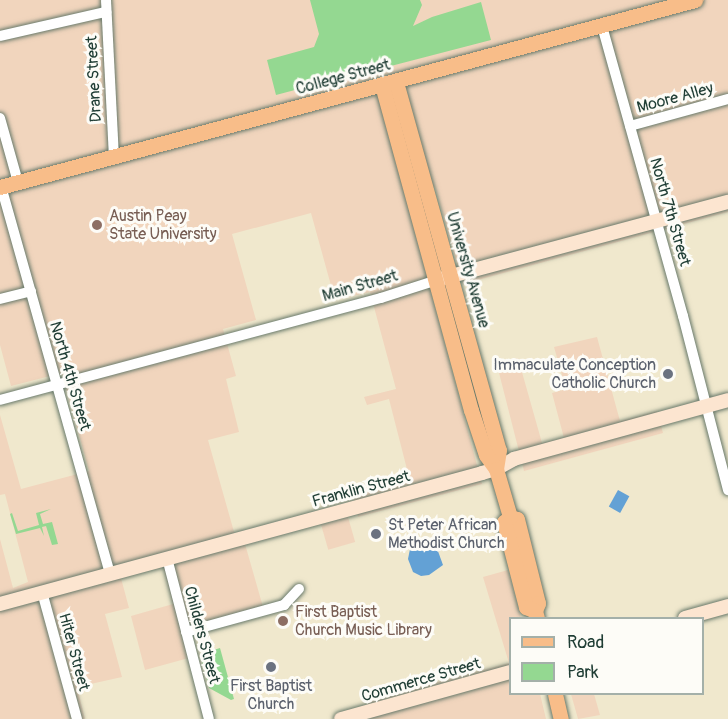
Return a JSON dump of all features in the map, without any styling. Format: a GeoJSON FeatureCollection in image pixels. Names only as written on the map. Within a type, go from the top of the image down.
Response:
{"type":"FeatureCollection","features":[{"type":"Feature","properties":{"kind":"main road","name":"College Street"},"geometry":{"type":"LineString","coordinates":[[1,186],[389,84],[695,0]]}},
{"type":"Feature","properties":{"kind":"main road","name":"University Avenue"},"geometry":{"type":"LineString","coordinates":[[389,84],[452,275],[499,450],[496,469]]}},
{"type":"Feature","properties":{"kind":"main road","name":"University Avenue"},"geometry":{"type":"LineString","coordinates":[[389,84],[474,421],[486,455],[496,469],[510,516],[517,519],[538,603],[536,615]]}},
{"type":"Feature","properties":{"kind":"main road"},"geometry":{"type":"LineString","coordinates":[[555,695],[561,719]]}},
{"type":"Feature","properties":{"kind":"street","name":"Drane Street"},"geometry":{"type":"LineString","coordinates":[[106,0],[114,156]]}},
{"type":"Feature","properties":{"kind":"street"},"geometry":{"type":"LineString","coordinates":[[0,36],[106,12]]}},
{"type":"Feature","properties":{"kind":"street","name":"North 7th Street"},"geometry":{"type":"LineString","coordinates":[[602,26],[657,221],[728,490]]}},
{"type":"Feature","properties":{"kind":"street","name":"Moore Alley"},"geometry":{"type":"LineString","coordinates":[[630,126],[728,99]]}},
{"type":"Feature","properties":{"kind":"street"},"geometry":{"type":"LineString","coordinates":[[0,118],[18,182]]}},
{"type":"Feature","properties":{"kind":"street","name":"North 4th Street"},"geometry":{"type":"LineString","coordinates":[[1,186],[110,574]]}},
{"type":"Feature","properties":{"kind":"street","name":"Main Street"},"geometry":{"type":"LineString","coordinates":[[0,400],[387,296],[452,275],[728,202]]}},
{"type":"Feature","properties":{"kind":"street"},"geometry":{"type":"LineString","coordinates":[[0,299],[31,291]]}},
{"type":"Feature","properties":{"kind":"street","name":"Franklin Street"},"geometry":{"type":"LineString","coordinates":[[0,604],[496,469],[514,459],[728,400]]}},
{"type":"Feature","properties":{"kind":"street","name":"Childers Street"},"geometry":{"type":"LineString","coordinates":[[167,558],[209,719]]}},
{"type":"Feature","properties":{"kind":"street"},"geometry":{"type":"LineString","coordinates":[[186,632],[284,605],[299,589]]}},
{"type":"Feature","properties":{"kind":"street","name":"Hiter Street"},"geometry":{"type":"LineString","coordinates":[[42,592],[77,719]]}},
{"type":"Feature","properties":{"kind":"street"},"geometry":{"type":"LineString","coordinates":[[689,617],[728,606]]}},
{"type":"Feature","properties":{"kind":"street","name":"Commerce Street"},"geometry":{"type":"LineString","coordinates":[[341,719],[509,672]]}},
{"type":"Feature","properties":{"kind":"shaded area"},"geometry":{"type":"Polygon","coordinates":[[[0,0],[728,0],[728,212],[463,284],[435,187],[405,195],[482,484],[358,517],[353,496],[410,481],[389,399],[367,405],[364,397],[396,389],[370,292],[335,300],[311,213],[232,234],[256,320],[223,329],[236,376],[226,379],[239,432],[208,440],[238,546],[245,544],[265,614],[190,634],[196,656],[145,670],[131,616],[173,604],[163,566],[121,578],[129,608],[105,614],[122,677],[77,687],[85,719],[0,719],[0,539],[13,588],[28,582],[5,494],[0,495],[0,415],[21,489],[89,471],[62,373],[11,386],[0,345],[0,0]]]}},
{"type":"Feature","properties":{"kind":"shaded area"},"geometry":{"type":"Polygon","coordinates":[[[597,337],[620,421],[657,411],[663,433],[524,471],[497,365],[518,358],[542,443],[564,438],[552,393],[566,389],[554,347],[597,337]]]}},
{"type":"Feature","properties":{"kind":"shaded area"},"geometry":{"type":"Polygon","coordinates":[[[348,517],[355,542],[328,550],[321,525],[348,517]]]}},
{"type":"Feature","properties":{"kind":"shaded area"},"geometry":{"type":"Polygon","coordinates":[[[508,570],[521,617],[509,617],[509,663],[483,577],[508,570]]]}},
{"type":"Feature","properties":{"kind":"shaded area"},"geometry":{"type":"Polygon","coordinates":[[[509,663],[509,695],[540,695],[546,719],[371,719],[367,701],[509,663]]]}},
{"type":"Feature","properties":{"kind":"shaded area"},"geometry":{"type":"Polygon","coordinates":[[[571,695],[594,695],[600,715],[578,719],[571,695]]]}},
{"type":"Feature","properties":{"kind":"green space"},"geometry":{"type":"Polygon","coordinates":[[[310,0],[420,0],[422,5],[413,26],[432,17],[481,2],[491,40],[387,67],[382,63],[378,68],[276,95],[267,60],[314,47],[319,34],[310,0]]]}},
{"type":"Feature","properties":{"kind":"green space"},"geometry":{"type":"Polygon","coordinates":[[[51,509],[40,514],[43,524],[52,522],[58,544],[52,545],[46,526],[42,527],[44,536],[40,528],[16,534],[10,514],[12,513],[18,531],[39,525],[36,513],[51,509]]]}},
{"type":"Feature","properties":{"kind":"green space"},"geometry":{"type":"Polygon","coordinates":[[[220,648],[234,699],[231,700],[209,688],[200,654],[220,648]]]}},
{"type":"Feature","properties":{"kind":"water"},"geometry":{"type":"Polygon","coordinates":[[[618,490],[629,496],[620,513],[609,507],[618,490]]]}},
{"type":"Feature","properties":{"kind":"water"},"geometry":{"type":"Polygon","coordinates":[[[435,543],[443,565],[429,575],[421,576],[413,572],[408,559],[410,549],[435,543]]]}},
{"type":"Feature","properties":{"kind":"place","name":"Austin Peay State University"},"geometry":{"type":"Point","coordinates":[97,225]}},
{"type":"Feature","properties":{"kind":"place","name":"Immaculate Conception Catholic Church"},"geometry":{"type":"Point","coordinates":[668,374]}},
{"type":"Feature","properties":{"kind":"place","name":"St Peter African Methodist Church"},"geometry":{"type":"Point","coordinates":[376,534]}},
{"type":"Feature","properties":{"kind":"place","name":"First Baptist Church Music Library"},"geometry":{"type":"Point","coordinates":[283,621]}},
{"type":"Feature","properties":{"kind":"place","name":"First Baptist Church"},"geometry":{"type":"Point","coordinates":[271,667]}}]}
